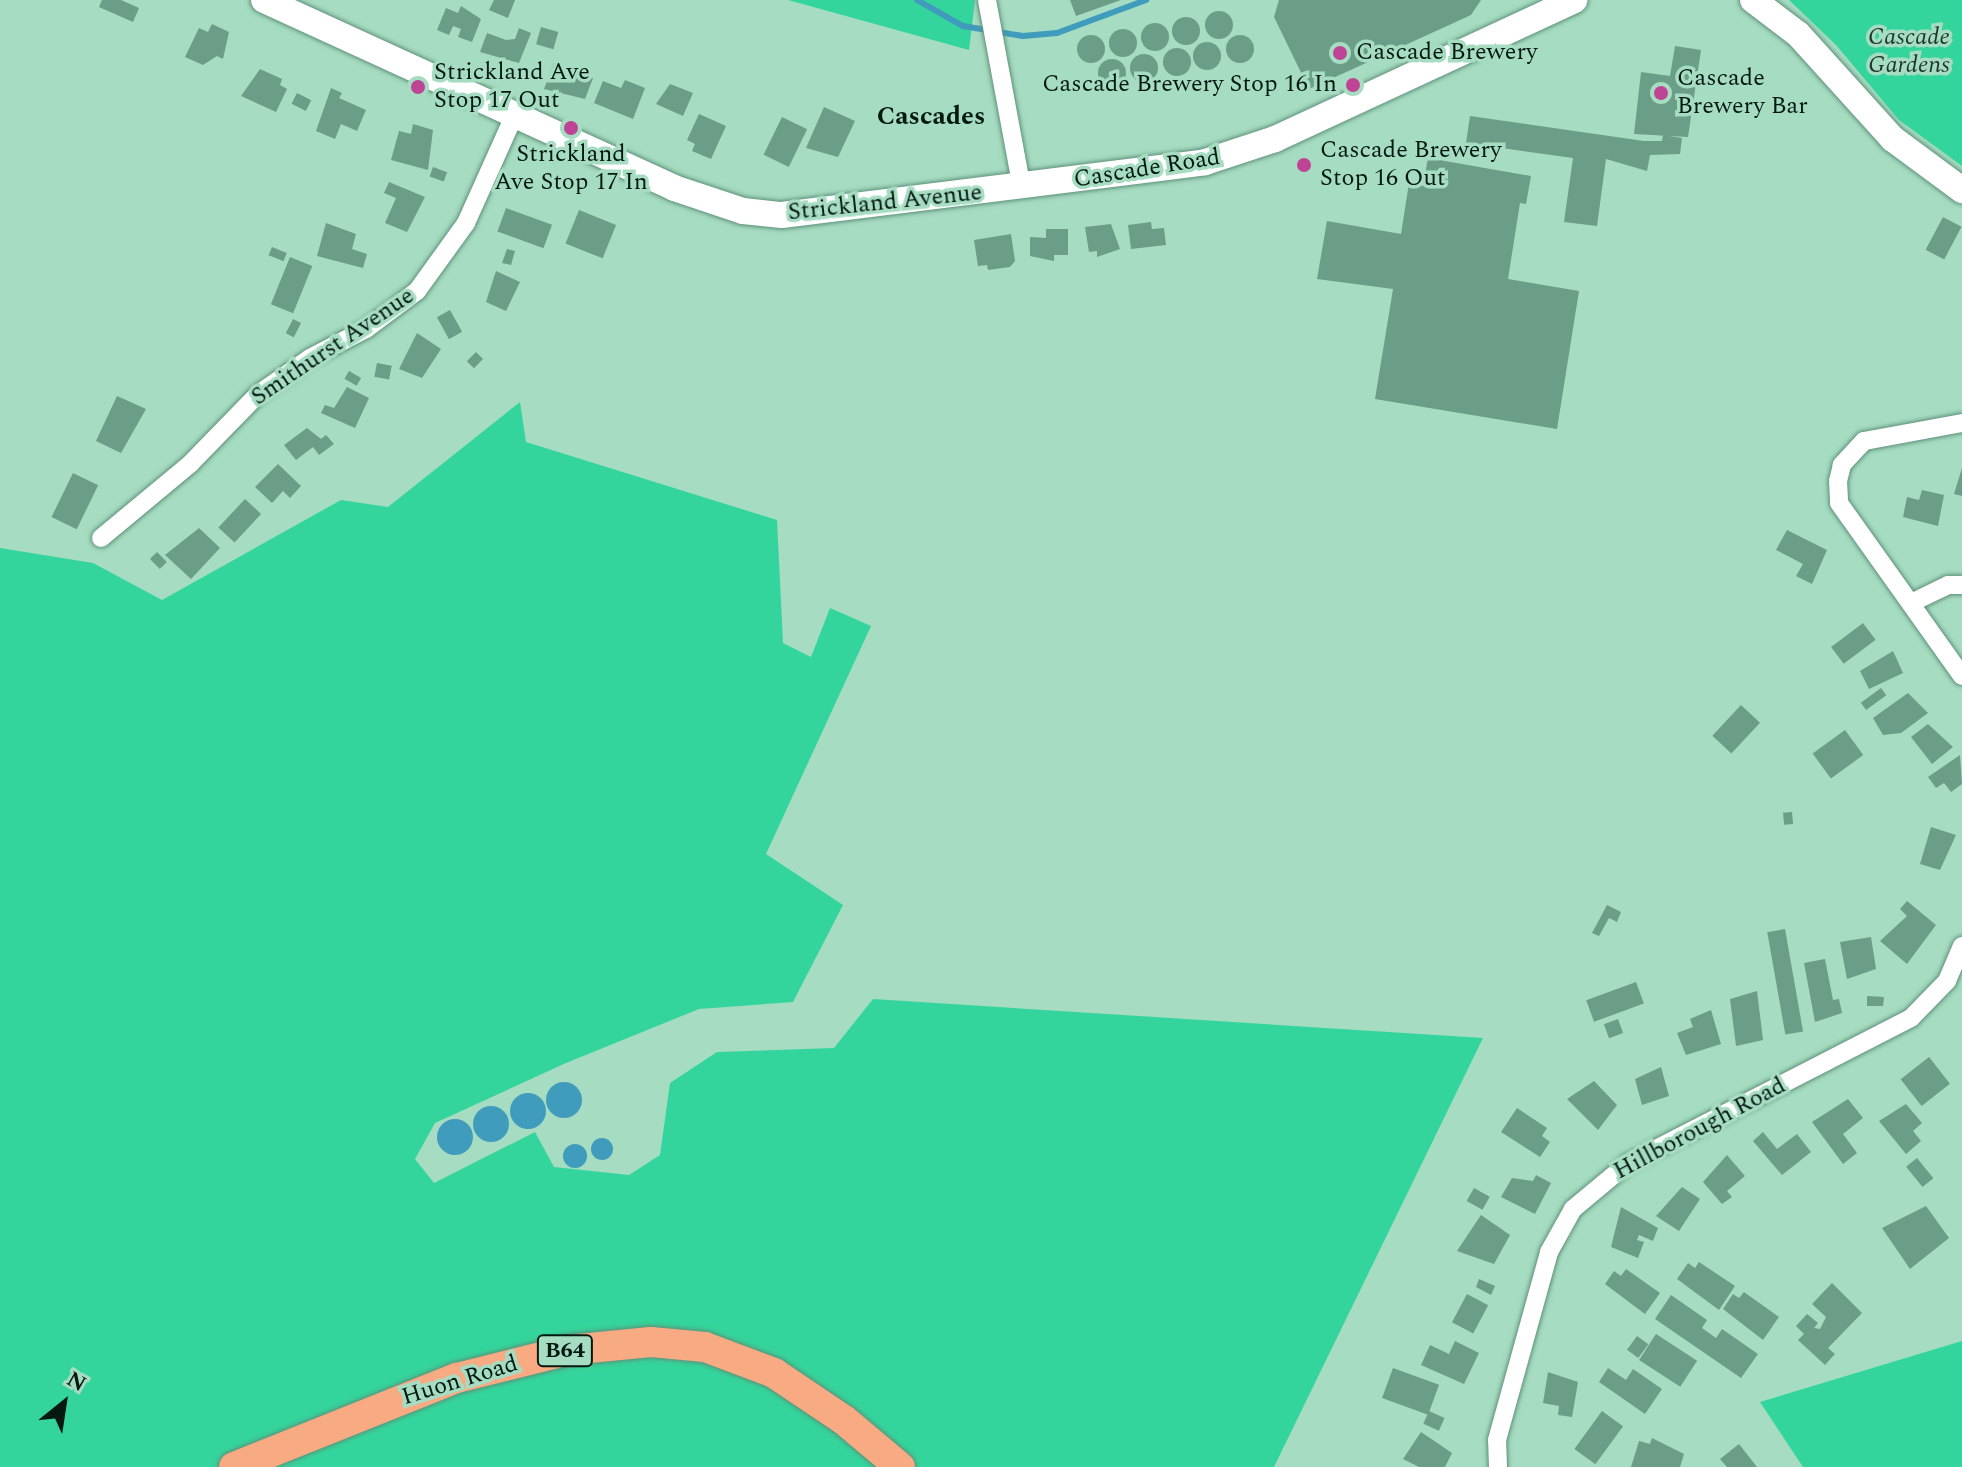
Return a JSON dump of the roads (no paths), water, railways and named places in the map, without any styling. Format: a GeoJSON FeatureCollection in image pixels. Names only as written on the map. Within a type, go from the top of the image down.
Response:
{"type":"FeatureCollection","features":[{"type":"Feature","properties":{"kind":"main road","name":"Huon Road"},"geometry":{"type":"LineString","coordinates":[[234,1467],[457,1378],[569,1350],[641,1342],[705,1347],[763,1367],[844,1420],[900,1467]]}},
{"type":"Feature","properties":{"kind":"street","name":"Strickland Avenue"},"geometry":{"type":"LineString","coordinates":[[264,0],[674,188],[743,211],[811,213],[1022,188]]}},
{"type":"Feature","properties":{"kind":"street"},"geometry":{"type":"LineString","coordinates":[[987,0],[1022,188]]}},
{"type":"Feature","properties":{"kind":"street","name":"Cascade Road"},"geometry":{"type":"LineString","coordinates":[[1022,188],[1180,168],[1230,156],[1406,81],[1574,0]]}},
{"type":"Feature","properties":{"kind":"street"},"geometry":{"type":"LineString","coordinates":[[1753,0],[1798,34],[1893,139],[1962,190]]}},
{"type":"Feature","properties":{"kind":"street","name":"Smithurst Avenue"},"geometry":{"type":"LineString","coordinates":[[101,538],[190,464],[268,387],[366,329],[417,291],[460,233],[514,116]]}},
{"type":"Feature","properties":{"kind":"street"},"geometry":{"type":"LineString","coordinates":[[1962,423],[1882,434],[1864,441],[1842,465],[1839,503],[1962,676]]}},
{"type":"Feature","properties":{"kind":"street"},"geometry":{"type":"LineString","coordinates":[[1911,603],[1948,585],[1962,585]]}},
{"type":"Feature","properties":{"kind":"street","name":"Hillborough Road"},"geometry":{"type":"LineString","coordinates":[[1498,1467],[1497,1440],[1549,1252],[1573,1209],[1627,1164],[1911,1018],[1947,981],[1962,946]]}},
{"type":"Feature","properties":{"kind":"water"},"geometry":{"type":"Polygon","coordinates":[[[564,1082],[577,1087],[582,1100],[577,1113],[564,1118],[551,1113],[546,1100],[551,1087],[564,1082]]]}},
{"type":"Feature","properties":{"kind":"water"},"geometry":{"type":"Polygon","coordinates":[[[528,1093],[541,1098],[546,1111],[541,1124],[528,1129],[515,1124],[510,1111],[515,1098],[528,1093]]]}},
{"type":"Feature","properties":{"kind":"water"},"geometry":{"type":"Polygon","coordinates":[[[491,1106],[504,1111],[509,1124],[504,1137],[491,1142],[478,1137],[473,1124],[478,1111],[491,1106]]]}},
{"type":"Feature","properties":{"kind":"water"},"geometry":{"type":"Polygon","coordinates":[[[455,1119],[468,1124],[473,1137],[468,1150],[455,1155],[442,1150],[437,1137],[442,1124],[455,1119]]]}},
{"type":"Feature","properties":{"kind":"water"},"geometry":{"type":"Polygon","coordinates":[[[598,1138],[606,1138],[613,1149],[606,1160],[598,1160],[591,1153],[591,1145],[598,1138]]]}},
{"type":"Feature","properties":{"kind":"water"},"geometry":{"type":"Polygon","coordinates":[[[575,1144],[583,1148],[587,1156],[583,1164],[575,1168],[567,1164],[563,1156],[567,1148],[575,1144]]]}},
{"type":"Feature","properties":{"kind":"waterway"},"geometry":{"type":"LineString","coordinates":[[917,0],[963,26],[1023,36],[1057,33],[1146,0]]}},
{"type":"Feature","properties":{"kind":"place","name":"Cascade Brewery"},"geometry":{"type":"Point","coordinates":[1340,53]}},
{"type":"Feature","properties":{"kind":"place","name":"Cascade Brewery Stop 16 In"},"geometry":{"type":"Point","coordinates":[1353,85]}},
{"type":"Feature","properties":{"kind":"place","name":"Strickland Ave Stop 17 Out"},"geometry":{"type":"Point","coordinates":[418,87]}},
{"type":"Feature","properties":{"kind":"place","name":"Cascade Brewery Bar"},"geometry":{"type":"Point","coordinates":[1661,93]}},
{"type":"Feature","properties":{"kind":"place","name":"Strickland Ave Stop 17 In"},"geometry":{"type":"Point","coordinates":[571,128]}},
{"type":"Feature","properties":{"kind":"place","name":"Cascade Brewery Stop 16 Out"},"geometry":{"type":"Point","coordinates":[1304,165]}},
{"type":"Feature","properties":{"kind":"district","name":"Cascades"},"geometry":{"type":"Point","coordinates":[931,117]}},
{"type":"Feature","properties":{"kind":"park label","name":"Cascade Gardens"},"geometry":{"type":"Point","coordinates":[1909,52]}}]}
